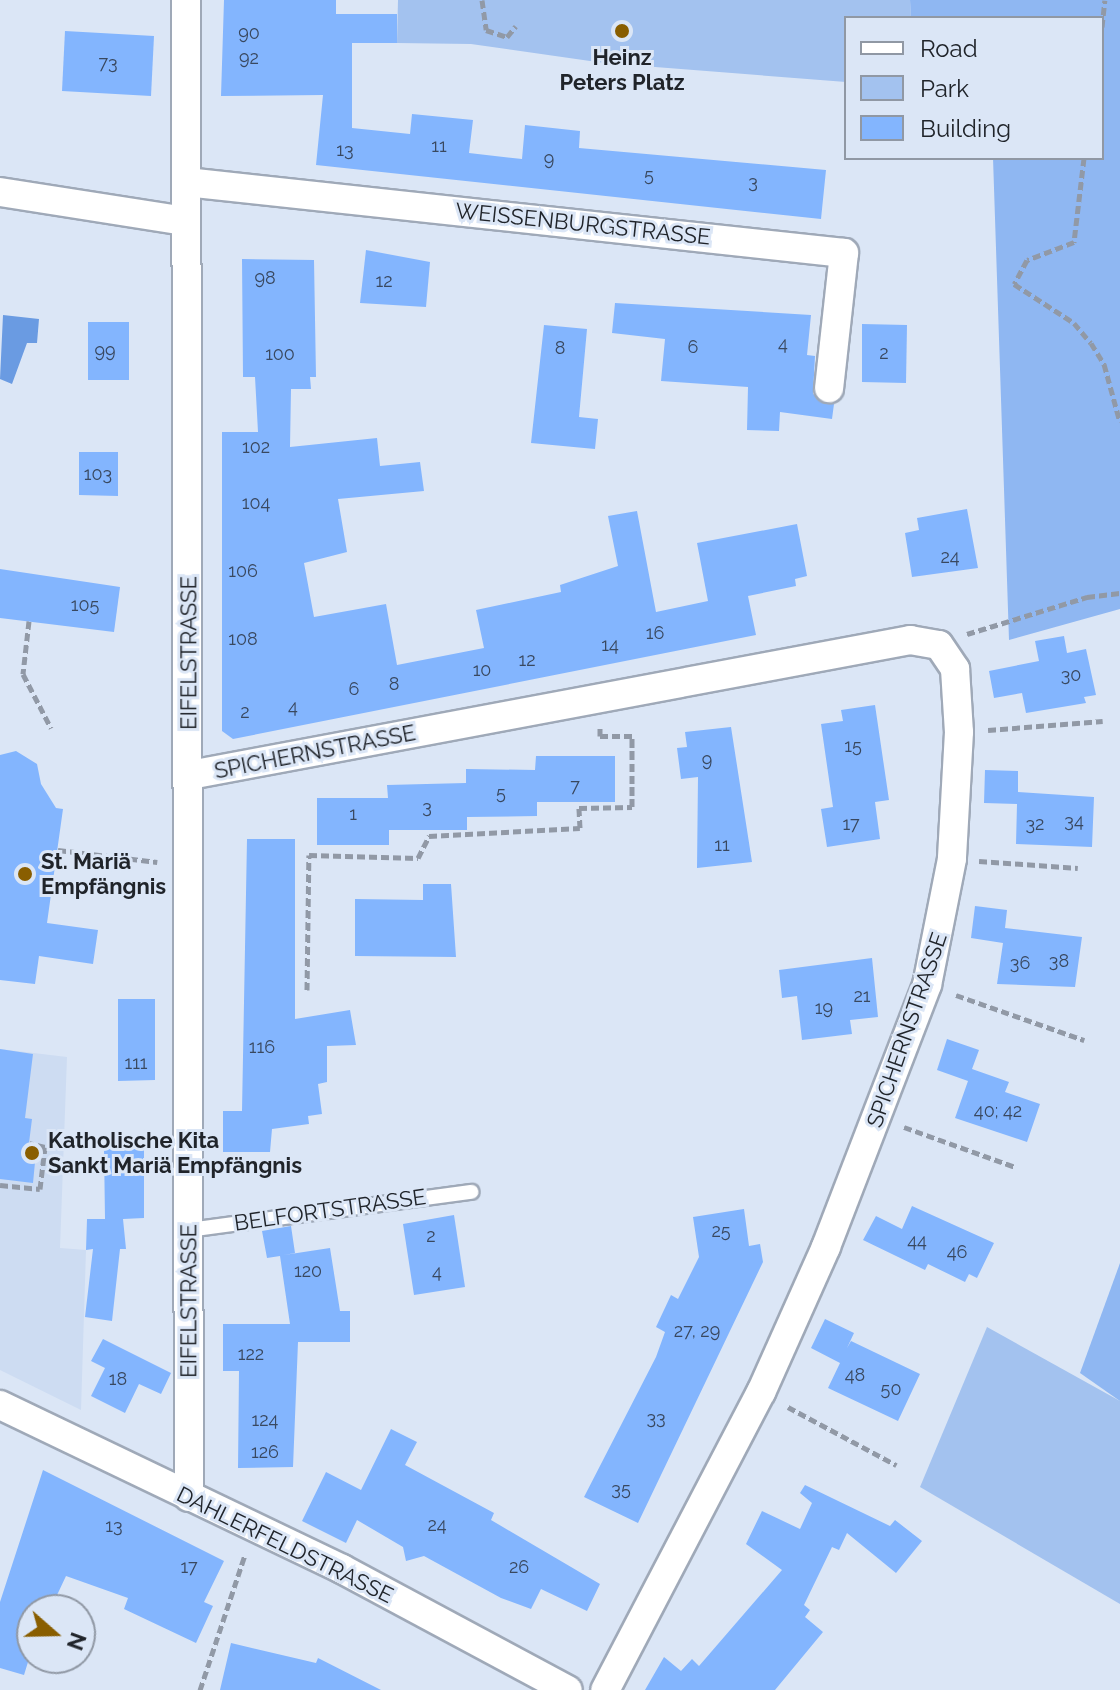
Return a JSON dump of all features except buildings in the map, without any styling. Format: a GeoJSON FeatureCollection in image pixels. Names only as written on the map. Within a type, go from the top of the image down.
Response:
{"type":"FeatureCollection","features":[{"type":"Feature","properties":{"kind":"street","name":"EIFELSTRASSE"},"geometry":{"type":"LineString","coordinates":[[186,0],[190,775],[189,1497]]}},
{"type":"Feature","properties":{"kind":"street","name":"WEISSENBURGSTRASSE"},"geometry":{"type":"LineString","coordinates":[[186,182],[844,253],[829,388]]}},
{"type":"Feature","properties":{"kind":"street"},"geometry":{"type":"LineString","coordinates":[[0,192],[186,221]]}},
{"type":"Feature","properties":{"kind":"street","name":"SPICHERNSTRASSE"},"geometry":{"type":"LineString","coordinates":[[190,775],[910,640],[939,645],[955,669],[959,732],[952,859],[927,985],[877,1117],[761,1392],[605,1690]]}},
{"type":"Feature","properties":{"kind":"street","name":"DAHLERFELDSTRASSE"},"geometry":{"type":"LineString","coordinates":[[0,1405],[257,1529],[568,1690]]}},
{"type":"Feature","properties":{"kind":"lane","name":"BELFORTSTRASSE"},"geometry":{"type":"LineString","coordinates":[[189,1230],[471,1192]]}},
{"type":"Feature","properties":{"kind":"path"},"geometry":{"type":"LineString","coordinates":[[482,0],[486,30],[507,37],[516,26]]}},
{"type":"Feature","properties":{"kind":"path"},"geometry":{"type":"LineString","coordinates":[[1084,160],[1074,242],[1027,260],[1014,284],[1074,323],[1091,343],[1104,364],[1120,422]]}},
{"type":"Feature","properties":{"kind":"path"},"geometry":{"type":"LineString","coordinates":[[939,645],[1087,597],[1120,593]]}},
{"type":"Feature","properties":{"kind":"path"},"geometry":{"type":"LineString","coordinates":[[29,621],[23,674],[51,728]]}},
{"type":"Feature","properties":{"kind":"path"},"geometry":{"type":"LineString","coordinates":[[307,990],[309,855],[418,858],[429,836],[580,828],[579,808],[632,807],[632,736],[600,736],[598,698]]}},
{"type":"Feature","properties":{"kind":"path"},"geometry":{"type":"LineString","coordinates":[[959,732],[1103,721]]}},
{"type":"Feature","properties":{"kind":"path"},"geometry":{"type":"LineString","coordinates":[[58,850],[190,866]]}},
{"type":"Feature","properties":{"kind":"path"},"geometry":{"type":"LineString","coordinates":[[952,859],[1078,868]]}},
{"type":"Feature","properties":{"kind":"path"},"geometry":{"type":"LineString","coordinates":[[927,985],[1084,1040]]}},
{"type":"Feature","properties":{"kind":"path"},"geometry":{"type":"LineString","coordinates":[[877,1117],[1015,1167]]}},
{"type":"Feature","properties":{"kind":"path"},"geometry":{"type":"LineString","coordinates":[[0,1185],[40,1189],[45,1147],[29,1143]]}},
{"type":"Feature","properties":{"kind":"path"},"geometry":{"type":"LineString","coordinates":[[761,1392],[896,1465]]}},
{"type":"Feature","properties":{"kind":"path"},"geometry":{"type":"LineString","coordinates":[[200,1690],[257,1529]]}},
{"type":"Feature","properties":{"kind":"shaded area"},"geometry":{"type":"Polygon","coordinates":[[[910,0],[1120,0],[1120,609],[1009,640],[993,160],[1104,160],[1104,16],[911,16],[910,0]]]}},
{"type":"Feature","properties":{"kind":"shaded area"},"geometry":{"type":"Polygon","coordinates":[[[3,315],[39,319],[37,343],[27,343],[12,384],[0,379],[3,315]]]}},
{"type":"Feature","properties":{"kind":"shaded area","name":"Katholische Kita Sankt Mariä Empfängnis"},"geometry":{"type":"Polygon","coordinates":[[[0,1049],[67,1057],[60,1248],[86,1250],[81,1410],[0,1370],[0,1049]]]}},
{"type":"Feature","properties":{"kind":"shaded area"},"geometry":{"type":"Polygon","coordinates":[[[1120,1263],[1120,1401],[1080,1373],[1120,1263]]]}},
{"type":"Feature","properties":{"kind":"green space","name":"Heinz Peters Platz"},"geometry":{"type":"Polygon","coordinates":[[[398,0],[910,0],[911,16],[844,16],[844,82],[604,63],[471,44],[397,43],[398,0]]]}},
{"type":"Feature","properties":{"kind":"green space"},"geometry":{"type":"Polygon","coordinates":[[[987,1327],[1120,1401],[1120,1604],[920,1487],[987,1327]]]}},
{"type":"Feature","properties":{"kind":"place","name":"Heinz Peters Platz"},"geometry":{"type":"Point","coordinates":[622,31]}},
{"type":"Feature","properties":{"kind":"place","name":"St. Mariä Empfängnis"},"geometry":{"type":"Point","coordinates":[25,874]}},
{"type":"Feature","properties":{"kind":"place","name":"Katholische Kita Sankt Mariä Empfängnis"},"geometry":{"type":"Point","coordinates":[32,1153]}}]}
